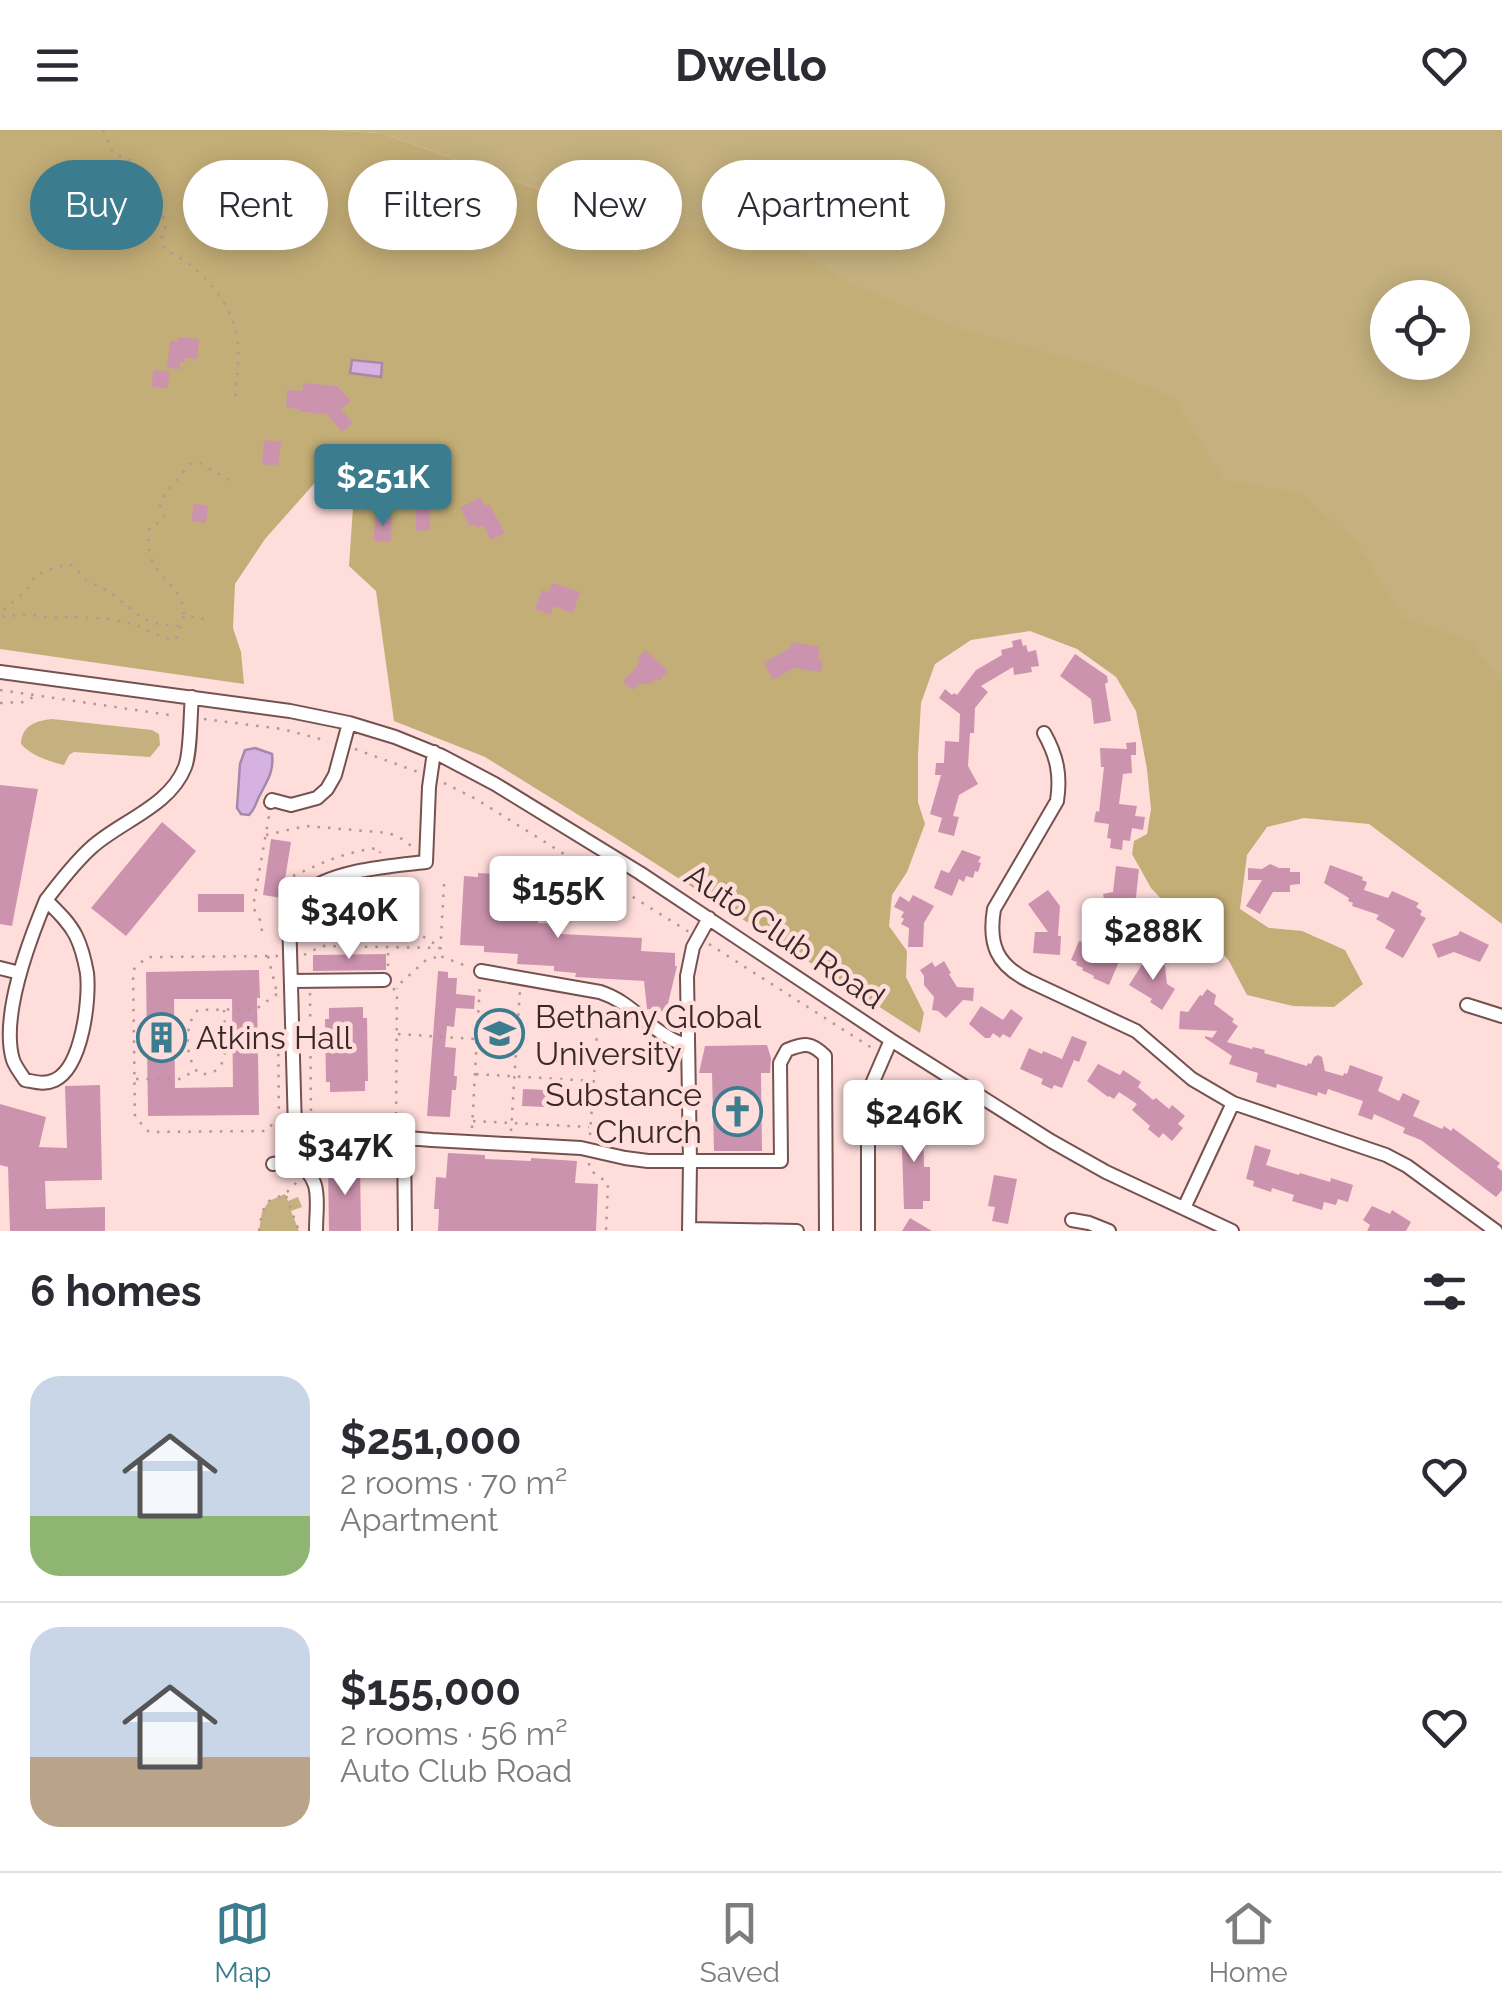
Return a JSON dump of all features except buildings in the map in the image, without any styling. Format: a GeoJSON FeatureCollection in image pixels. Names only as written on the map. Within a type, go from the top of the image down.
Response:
{"type":"FeatureCollection","features":[{"type":"Feature","properties":{"kind":"street","name":"Auto Club Road"},"geometry":{"type":"LineString","coordinates":[[0,672],[277,709],[349,723],[434,752],[495,784],[640,873],[891,1040],[1078,1156],[1232,1231]]}},
{"type":"Feature","properties":{"kind":"street"},"geometry":{"type":"LineString","coordinates":[[46,900],[76,936],[86,970],[88,1006],[78,1047],[70,1062],[59,1078],[42,1084],[24,1080],[13,1061],[10,1033],[20,973],[32,936],[46,900],[66,873],[91,848],[172,787],[186,766],[192,697]]}},
{"type":"Feature","properties":{"kind":"street"},"geometry":{"type":"LineString","coordinates":[[272,802],[292,804],[317,798],[327,789],[335,775],[349,723]]}},
{"type":"Feature","properties":{"kind":"street"},"geometry":{"type":"LineString","coordinates":[[1044,733],[1058,766],[1057,801],[994,910],[987,946],[1012,973],[1136,1031],[1192,1079],[1233,1103],[1386,1155],[1496,1231]]}},
{"type":"Feature","properties":{"kind":"street"},"geometry":{"type":"LineString","coordinates":[[294,1161],[284,992],[290,956],[289,915],[302,896],[320,885],[383,860],[426,862],[434,752]]}},
{"type":"Feature","properties":{"kind":"street"},"geometry":{"type":"LineString","coordinates":[[709,918],[693,948],[687,976],[688,1230],[796,1231]]}},
{"type":"Feature","properties":{"kind":"street"},"geometry":{"type":"LineString","coordinates":[[0,968],[20,973]]}},
{"type":"Feature","properties":{"kind":"street"},"geometry":{"type":"LineString","coordinates":[[481,971],[617,997],[661,1035],[688,1046]]}},
{"type":"Feature","properties":{"kind":"street"},"geometry":{"type":"LineString","coordinates":[[284,992],[389,986]]}},
{"type":"Feature","properties":{"kind":"street"},"geometry":{"type":"LineString","coordinates":[[1468,1005],[1502,1016]]}},
{"type":"Feature","properties":{"kind":"street"},"geometry":{"type":"LineString","coordinates":[[868,1231],[868,1093],[891,1040]]}},
{"type":"Feature","properties":{"kind":"street"},"geometry":{"type":"LineString","coordinates":[[295,1129],[518,1144],[591,1141],[625,1158],[781,1161],[780,1062],[787,1050],[803,1044],[816,1046],[824,1056],[826,1231]]}},
{"type":"Feature","properties":{"kind":"street"},"geometry":{"type":"LineString","coordinates":[[1184,1208],[1233,1103]]}},
{"type":"Feature","properties":{"kind":"street"},"geometry":{"type":"LineString","coordinates":[[404,1138],[404,1231]]}},
{"type":"Feature","properties":{"kind":"street"},"geometry":{"type":"LineString","coordinates":[[273,1164],[294,1161],[308,1170],[316,1185],[316,1231]]}},
{"type":"Feature","properties":{"kind":"street"},"geometry":{"type":"LineString","coordinates":[[1072,1220],[1109,1231]]}},
{"type":"Feature","properties":{"kind":"path"},"geometry":{"type":"LineString","coordinates":[[103,130],[113,153],[129,159],[133,168],[119,204],[123,217],[132,223],[152,215],[162,217],[166,226],[161,240],[166,251],[199,271],[233,316],[238,344],[235,399]]}},
{"type":"Feature","properties":{"kind":"path"},"geometry":{"type":"LineString","coordinates":[[179,626],[142,618],[112,593],[85,580],[72,566],[58,566],[36,575],[26,592],[1,616],[117,620],[175,640],[183,621],[184,607],[150,561],[150,527],[164,516],[160,507],[164,495],[190,464],[200,463],[231,480]]}},
{"type":"Feature","properties":{"kind":"path"},"geometry":{"type":"LineString","coordinates":[[184,615],[204,619]]}},
{"type":"Feature","properties":{"kind":"path"},"geometry":{"type":"LineString","coordinates":[[0,690],[282,729],[343,745],[430,778],[476,799],[884,1057]]}},
{"type":"Feature","properties":{"kind":"path"},"geometry":{"type":"LineString","coordinates":[[0,703],[26,702],[35,695]]}},
{"type":"Feature","properties":{"kind":"path"},"geometry":{"type":"LineString","coordinates":[[262,930],[253,907],[272,802]]}},
{"type":"Feature","properties":{"kind":"path"},"geometry":{"type":"LineString","coordinates":[[266,835],[306,826],[389,833],[414,848]]}},
{"type":"Feature","properties":{"kind":"path"},"geometry":{"type":"LineString","coordinates":[[408,852],[416,842]]}},
{"type":"Feature","properties":{"kind":"path"},"geometry":{"type":"LineString","coordinates":[[293,876],[336,856],[378,848],[394,912],[399,920],[440,948]]}},
{"type":"Feature","properties":{"kind":"path"},"geometry":{"type":"LineString","coordinates":[[440,956],[444,884]]}},
{"type":"Feature","properties":{"kind":"path"},"geometry":{"type":"LineString","coordinates":[[278,1018],[280,1117],[266,1131],[149,1132],[135,1117],[133,970],[147,957],[298,959],[322,946],[440,948]]}},
{"type":"Feature","properties":{"kind":"path"},"geometry":{"type":"LineString","coordinates":[[388,948],[396,1034],[396,1124]]}},
{"type":"Feature","properties":{"kind":"path"},"geometry":{"type":"LineString","coordinates":[[224,1010],[221,1068],[207,1075],[199,1074],[190,1063],[190,1018],[198,1010],[256,1009],[284,992],[268,956]]}},
{"type":"Feature","properties":{"kind":"path"},"geometry":{"type":"LineString","coordinates":[[389,986],[426,960],[440,956],[481,971],[472,1120],[472,1133],[480,1142]]}},
{"type":"Feature","properties":{"kind":"path"},"geometry":{"type":"LineString","coordinates":[[518,1144],[511,1133],[521,978]]}},
{"type":"Feature","properties":{"kind":"path"},"geometry":{"type":"LineString","coordinates":[[600,992],[590,1170],[608,1183],[606,1231]]}},
{"type":"Feature","properties":{"kind":"path"},"geometry":{"type":"LineString","coordinates":[[259,1231],[268,1200],[286,1194],[312,1163],[308,993]]}},
{"type":"Feature","properties":{"kind":"path"},"geometry":{"type":"LineString","coordinates":[[396,1034],[477,1039]]}},
{"type":"Feature","properties":{"kind":"path"},"geometry":{"type":"LineString","coordinates":[[134,1079],[180,1079],[195,1070]]}},
{"type":"Feature","properties":{"kind":"path"},"geometry":{"type":"LineString","coordinates":[[475,1074],[594,1081]]}},
{"type":"Feature","properties":{"kind":"path"},"geometry":{"type":"LineString","coordinates":[[472,1120],[591,1127]]}},
{"type":"Feature","properties":{"kind":"path"},"geometry":{"type":"LineString","coordinates":[[286,1194],[299,1231]]}},
{"type":"Feature","properties":{"kind":"shaded area"},"geometry":{"type":"Polygon","coordinates":[[[0,130],[382,133],[457,160],[348,160],[348,250],[517,250],[517,182],[537,189],[537,250],[682,250],[682,226],[702,227],[702,250],[800,250],[851,284],[962,330],[1092,364],[1174,398],[1225,480],[1303,494],[1356,542],[1403,617],[1471,641],[1502,684],[1502,924],[1369,824],[1304,818],[1267,827],[1247,855],[1240,909],[1269,928],[1302,931],[1345,950],[1363,984],[1334,1007],[1293,1006],[1247,995],[1229,961],[1192,918],[1165,903],[1151,888],[1132,854],[1134,841],[1147,834],[1151,809],[1136,711],[1116,677],[1077,649],[1030,631],[971,640],[935,664],[921,703],[918,802],[925,824],[907,872],[892,895],[889,926],[907,951],[906,977],[924,1013],[920,1033],[485,757],[394,721],[376,591],[349,566],[355,478],[328,468],[265,539],[235,584],[233,628],[241,652],[244,684],[0,649],[0,130]]]}},
{"type":"Feature","properties":{"kind":"shaded area"},"geometry":{"type":"Polygon","coordinates":[[[324,130],[1502,130],[1502,855],[703,250],[945,250],[945,160],[702,160],[702,249],[682,234],[682,160],[537,160],[537,189],[517,182],[517,160],[457,160],[382,133],[324,130]]]}},
{"type":"Feature","properties":{"kind":"shaded area"},"geometry":{"type":"Polygon","coordinates":[[[352,360],[382,363],[381,377],[350,373],[352,360]]]}},
{"type":"Feature","properties":{"kind":"shaded area"},"geometry":{"type":"Polygon","coordinates":[[[52,719],[152,730],[159,734],[160,745],[150,757],[74,752],[64,765],[59,764],[35,755],[21,744],[31,725],[52,719]]]}},
{"type":"Feature","properties":{"kind":"shaded area"},"geometry":{"type":"Polygon","coordinates":[[[255,748],[272,754],[271,770],[249,815],[241,814],[237,808],[240,764],[245,750],[255,748]]]}},
{"type":"Feature","properties":{"kind":"shaded area"},"geometry":{"type":"Polygon","coordinates":[[[285,1194],[288,1201],[298,1197],[302,1207],[291,1211],[299,1231],[259,1231],[262,1212],[269,1201],[285,1194]]]}},
{"type":"Feature","properties":{"kind":"place","name":"Bethany Global University"},"geometry":{"type":"Point","coordinates":[500,1034]}},
{"type":"Feature","properties":{"kind":"place","name":"Atkins Hall"},"geometry":{"type":"Point","coordinates":[161,1037]}},
{"type":"Feature","properties":{"kind":"place","name":"Substance Church"},"geometry":{"type":"Point","coordinates":[737,1112]}}]}
